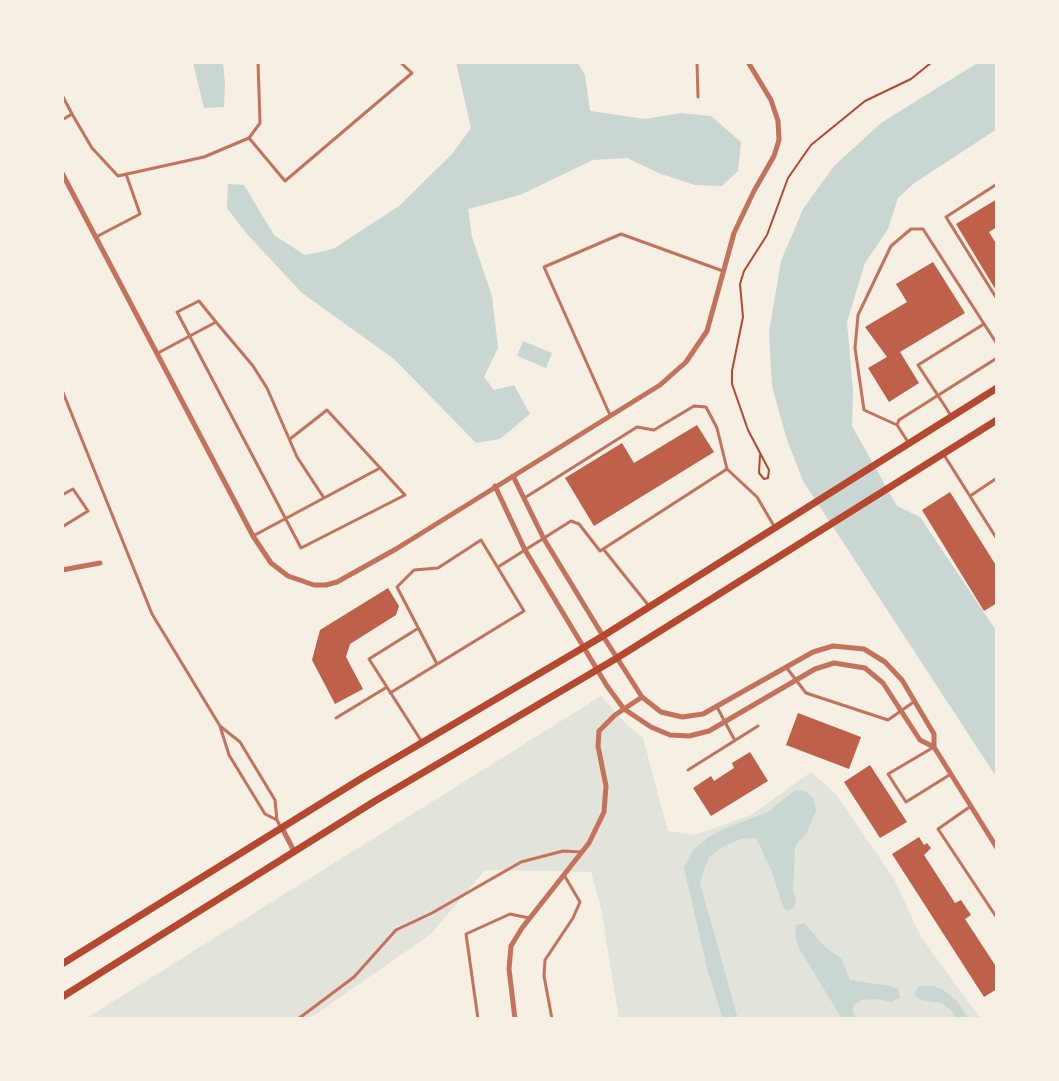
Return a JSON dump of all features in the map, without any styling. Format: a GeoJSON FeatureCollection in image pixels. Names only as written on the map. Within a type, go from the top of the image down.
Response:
{"type":"FeatureCollection","features":[{"type":"Feature","properties":{"kind":"main road"},"geometry":{"type":"LineString","coordinates":[[62,964],[279,824],[603,636],[997,388]]}},
{"type":"Feature","properties":{"kind":"main road"},"geometry":{"type":"LineString","coordinates":[[62,997],[375,801],[617,658],[997,420]]}},
{"type":"Feature","properties":{"kind":"street"},"geometry":{"type":"LineString","coordinates":[[62,173],[253,536],[271,563],[288,576],[314,585],[326,585],[396,549],[660,385],[686,362],[707,331],[734,233],[774,156],[779,140],[778,121],[771,100],[748,62]]}},
{"type":"Feature","properties":{"kind":"street"},"geometry":{"type":"LineString","coordinates":[[513,475],[544,539],[603,636],[642,697],[661,712],[682,717],[703,714],[813,652],[833,646],[864,649],[885,662],[902,680],[934,734],[934,747]]}},
{"type":"Feature","properties":{"kind":"street"},"geometry":{"type":"LineString","coordinates":[[495,486],[525,550],[583,648],[624,709],[670,735],[689,736],[709,731],[815,669],[834,663],[865,668],[883,683],[920,740],[934,747],[997,848]]}},
{"type":"Feature","properties":{"kind":"street"},"geometry":{"type":"LineString","coordinates":[[62,570],[100,563]]}},
{"type":"Feature","properties":{"kind":"street"},"geometry":{"type":"LineString","coordinates":[[515,1019],[509,969],[511,946],[581,852],[604,812],[606,786],[598,746],[599,731],[642,697]]}},
{"type":"Feature","properties":{"kind":"street"},"geometry":{"type":"LineString","coordinates":[[279,824],[295,852]]}},
{"type":"Feature","properties":{"kind":"lane"},"geometry":{"type":"LineString","coordinates":[[62,95],[92,148],[118,176],[204,157],[249,138],[260,123],[258,62]]}},
{"type":"Feature","properties":{"kind":"lane"},"geometry":{"type":"LineString","coordinates":[[249,138],[285,181],[412,73],[400,62]]}},
{"type":"Feature","properties":{"kind":"lane"},"geometry":{"type":"LineString","coordinates":[[697,62],[698,97]]}},
{"type":"Feature","properties":{"kind":"lane"},"geometry":{"type":"LineString","coordinates":[[62,120],[72,114]]}},
{"type":"Feature","properties":{"kind":"lane"},"geometry":{"type":"LineString","coordinates":[[96,237],[140,214],[126,174]]}},
{"type":"Feature","properties":{"kind":"lane"},"geometry":{"type":"LineString","coordinates":[[997,184],[946,217],[997,299]]}},
{"type":"Feature","properties":{"kind":"lane"},"geometry":{"type":"LineString","coordinates":[[910,444],[897,425],[864,410],[855,348],[858,315],[891,246],[911,229],[923,229],[997,344]]}},
{"type":"Feature","properties":{"kind":"lane"},"geometry":{"type":"LineString","coordinates":[[610,415],[544,267],[621,234],[723,271]]}},
{"type":"Feature","properties":{"kind":"lane"},"geometry":{"type":"LineString","coordinates":[[290,439],[327,410],[405,495],[301,548],[177,312],[199,301],[253,366],[267,388],[297,457],[324,498]]}},
{"type":"Feature","properties":{"kind":"lane"},"geometry":{"type":"LineString","coordinates":[[158,353],[216,322]]}},
{"type":"Feature","properties":{"kind":"lane"},"geometry":{"type":"LineString","coordinates":[[952,417],[918,365],[984,324]]}},
{"type":"Feature","properties":{"kind":"lane"},"geometry":{"type":"LineString","coordinates":[[897,425],[899,420],[997,358]]}},
{"type":"Feature","properties":{"kind":"lane"},"geometry":{"type":"LineString","coordinates":[[62,390],[152,614],[220,726],[229,755],[265,814],[279,824]]}},
{"type":"Feature","properties":{"kind":"lane"},"geometry":{"type":"LineString","coordinates":[[523,499],[637,427],[654,430],[694,406],[706,407],[717,428],[727,469],[757,497],[775,528]]}},
{"type":"Feature","properties":{"kind":"lane"},"geometry":{"type":"LineString","coordinates":[[944,455],[997,539]]}},
{"type":"Feature","properties":{"kind":"lane"},"geometry":{"type":"LineString","coordinates":[[253,536],[380,468]]}},
{"type":"Feature","properties":{"kind":"lane"},"geometry":{"type":"LineString","coordinates":[[498,567],[571,521],[579,524],[600,551],[727,469]]}},
{"type":"Feature","properties":{"kind":"lane"},"geometry":{"type":"LineString","coordinates":[[970,496],[997,478]]}},
{"type":"Feature","properties":{"kind":"lane"},"geometry":{"type":"LineString","coordinates":[[62,495],[73,489],[88,511],[62,527]]}},
{"type":"Feature","properties":{"kind":"lane"},"geometry":{"type":"LineString","coordinates":[[390,693],[524,611],[481,540],[438,568],[420,568],[400,581],[397,587],[437,664]]}},
{"type":"Feature","properties":{"kind":"lane"},"geometry":{"type":"LineString","coordinates":[[603,549],[612,564],[649,606]]}},
{"type":"Feature","properties":{"kind":"lane"},"geometry":{"type":"LineString","coordinates":[[418,628],[369,659],[422,742]]}},
{"type":"Feature","properties":{"kind":"lane"},"geometry":{"type":"LineString","coordinates":[[786,667],[806,693],[888,720],[915,701]]}},
{"type":"Feature","properties":{"kind":"lane"},"geometry":{"type":"LineString","coordinates":[[336,718],[387,687]]}},
{"type":"Feature","properties":{"kind":"lane"},"geometry":{"type":"LineString","coordinates":[[717,707],[735,741]]}},
{"type":"Feature","properties":{"kind":"lane"},"geometry":{"type":"LineString","coordinates":[[220,726],[240,742],[275,800],[279,824]]}},
{"type":"Feature","properties":{"kind":"lane"},"geometry":{"type":"LineString","coordinates":[[688,770],[758,726]]}},
{"type":"Feature","properties":{"kind":"lane"},"geometry":{"type":"LineString","coordinates":[[934,747],[888,774],[906,802],[951,774]]}},
{"type":"Feature","properties":{"kind":"lane"},"geometry":{"type":"LineString","coordinates":[[971,806],[938,829],[997,918]]}},
{"type":"Feature","properties":{"kind":"lane"},"geometry":{"type":"LineString","coordinates":[[298,1019],[354,977],[396,930],[521,862],[563,851],[581,852]]}},
{"type":"Feature","properties":{"kind":"lane"},"geometry":{"type":"LineString","coordinates":[[552,1019],[544,976],[545,960],[580,902],[564,875]]}},
{"type":"Feature","properties":{"kind":"lane"},"geometry":{"type":"LineString","coordinates":[[478,1019],[466,934],[510,914],[529,918]]}},
{"type":"Feature","properties":{"kind":"path"},"geometry":{"type":"LineString","coordinates":[[760,455],[759,473],[764,479],[768,478],[769,470],[748,430],[732,384],[743,317],[740,284],[744,271],[767,235],[788,178],[811,145],[865,101],[911,79],[932,62]]}},
{"type":"Feature","properties":{"kind":"shaded area"},"geometry":{"type":"Polygon","coordinates":[[[193,62],[223,62],[224,107],[204,108],[193,62]]]}},
{"type":"Feature","properties":{"kind":"shaded area"},"geometry":{"type":"Polygon","coordinates":[[[456,62],[577,62],[585,75],[590,111],[645,119],[681,113],[711,116],[741,142],[738,171],[722,186],[695,185],[627,158],[593,160],[520,195],[468,209],[472,237],[492,296],[498,348],[484,377],[494,390],[514,385],[530,414],[500,439],[476,443],[394,359],[302,293],[227,208],[228,184],[244,185],[274,235],[305,255],[333,249],[399,206],[452,154],[471,128],[456,62]]]}},
{"type":"Feature","properties":{"kind":"shaded area"},"geometry":{"type":"Polygon","coordinates":[[[979,62],[997,62],[997,129],[913,184],[898,198],[888,229],[865,263],[847,322],[853,392],[852,426],[897,506],[920,517],[997,632],[997,778],[803,481],[787,440],[772,386],[769,332],[781,261],[803,209],[834,166],[881,123],[979,62]]]}},
{"type":"Feature","properties":{"kind":"shaded area"},"geometry":{"type":"Polygon","coordinates":[[[523,341],[552,353],[546,368],[517,356],[523,341]]]}},
{"type":"Feature","properties":{"kind":"shaded area"},"geometry":{"type":"Polygon","coordinates":[[[601,696],[643,738],[668,831],[694,835],[751,815],[811,772],[836,794],[894,879],[921,937],[981,1019],[619,1019],[601,908],[591,872],[485,870],[431,934],[309,1019],[85,1019],[601,696]]]}},
{"type":"Feature","properties":{"kind":"shaded area"},"geometry":{"type":"Polygon","coordinates":[[[795,790],[805,791],[814,799],[816,811],[795,850],[793,890],[796,902],[792,909],[788,911],[783,907],[772,872],[756,838],[741,839],[722,847],[709,857],[703,872],[700,883],[738,1019],[723,1019],[708,972],[684,868],[693,850],[709,837],[768,812],[795,790]]]}},
{"type":"Feature","properties":{"kind":"shaded area"},"geometry":{"type":"Polygon","coordinates":[[[804,923],[824,946],[841,958],[850,980],[891,986],[898,989],[900,998],[891,1002],[862,1000],[854,1005],[856,1019],[842,1019],[799,948],[796,925],[804,923]]]}},
{"type":"Feature","properties":{"kind":"shaded area"},"geometry":{"type":"Polygon","coordinates":[[[919,986],[942,989],[957,1001],[969,1019],[956,1019],[951,1010],[941,1003],[921,1000],[914,994],[919,986]]]}},
{"type":"Feature","properties":{"kind":"building"},"geometry":{"type":"Polygon","coordinates":[[[997,199],[997,227],[989,232],[997,245],[997,292],[956,224],[997,199]]]}},
{"type":"Feature","properties":{"kind":"building"},"geometry":{"type":"Polygon","coordinates":[[[933,262],[965,313],[900,352],[919,383],[889,402],[868,368],[887,357],[865,327],[907,302],[896,284],[933,262]]]}},
{"type":"Feature","properties":{"kind":"building"},"geometry":{"type":"Polygon","coordinates":[[[697,425],[714,452],[594,526],[565,478],[622,443],[634,463],[697,425]]]}},
{"type":"Feature","properties":{"kind":"building"},"geometry":{"type":"Polygon","coordinates":[[[950,492],[997,567],[997,603],[984,611],[922,510],[950,492]]]}},
{"type":"Feature","properties":{"kind":"building"},"geometry":{"type":"Polygon","coordinates":[[[388,588],[399,606],[396,615],[350,644],[346,657],[363,689],[335,704],[312,660],[320,630],[388,588]]]}},
{"type":"Feature","properties":{"kind":"building"},"geometry":{"type":"Polygon","coordinates":[[[798,713],[861,737],[849,769],[786,745],[798,713]]]}},
{"type":"Feature","properties":{"kind":"building"},"geometry":{"type":"Polygon","coordinates":[[[750,752],[768,781],[711,816],[693,788],[711,776],[714,781],[734,768],[732,763],[750,752]]]}},
{"type":"Feature","properties":{"kind":"building"},"geometry":{"type":"Polygon","coordinates":[[[870,765],[907,822],[880,838],[844,782],[870,765]]]}},
{"type":"Feature","properties":{"kind":"building"},"geometry":{"type":"Polygon","coordinates":[[[919,837],[924,845],[927,843],[931,848],[924,855],[955,903],[961,900],[971,915],[965,919],[997,968],[997,989],[984,997],[892,854],[919,837]]]}}]}
